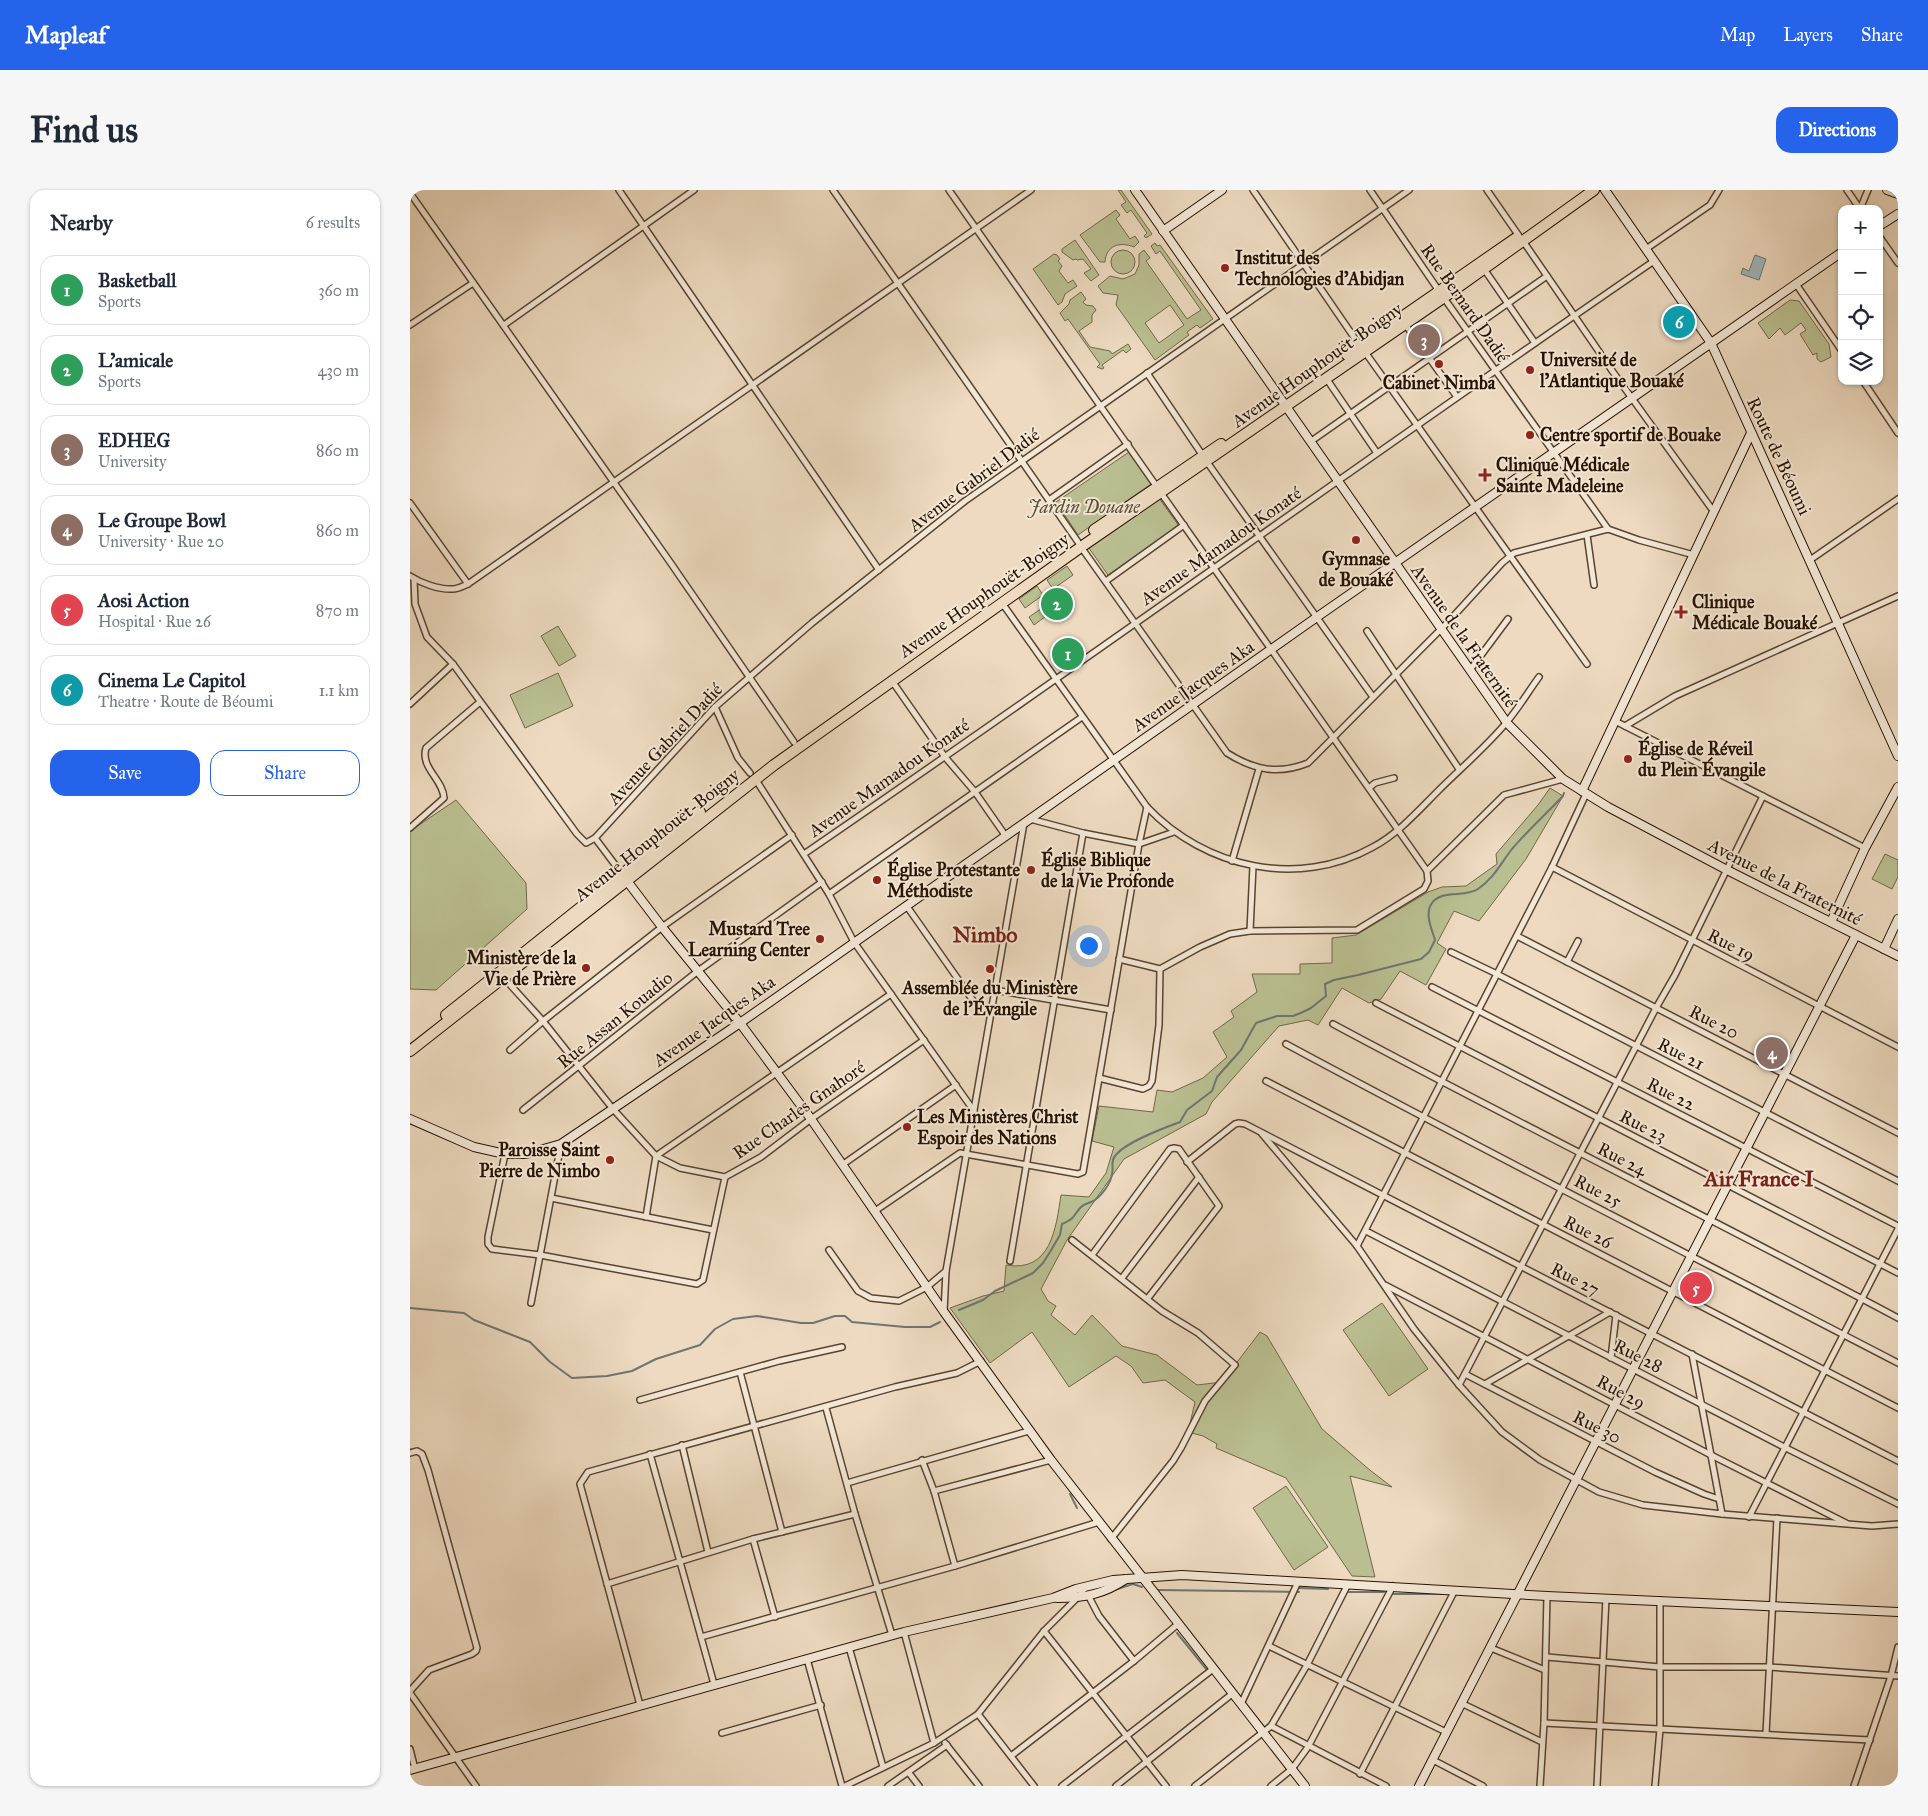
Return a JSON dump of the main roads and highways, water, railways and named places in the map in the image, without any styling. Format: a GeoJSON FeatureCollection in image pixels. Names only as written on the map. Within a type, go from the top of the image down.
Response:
{"type":"FeatureCollection","features":[{"type":"Feature","properties":{"kind":"highway","name":"Avenue Houphouët-Boigny"},"geometry":{"type":"LineString","coordinates":[[1284,404],[1326,378],[1362,348],[1405,323],[1441,294],[1484,269],[1583,190]]}},
{"type":"Feature","properties":{"kind":"highway","name":"Avenue Houphouët-Boigny"},"geometry":{"type":"LineString","coordinates":[[410,1044],[794,742],[1205,459],[1521,238],[1594,190]]}},
{"type":"Feature","properties":{"kind":"highway","name":"Avenue Houphouët-Boigny"},"geometry":{"type":"LineString","coordinates":[[752,776],[1002,603],[1079,544]]}},
{"type":"Feature","properties":{"kind":"highway","name":"Avenue Houphouët-Boigny"},"geometry":{"type":"LineString","coordinates":[[410,1051],[504,978],[624,877]]}},
{"type":"Feature","properties":{"kind":"water"},"geometry":{"type":"Polygon","coordinates":[[[1755,255],[1766,259],[1759,280],[1741,274],[1743,268],[1749,271],[1755,255]]]}},
{"type":"Feature","properties":{"kind":"waterway"},"geometry":{"type":"LineString","coordinates":[[959,1310],[983,1300],[995,1291],[1033,1273],[1050,1252],[1060,1235],[1062,1224],[1072,1219],[1083,1206],[1098,1198],[1106,1188],[1110,1181],[1115,1156],[1136,1141],[1180,1122],[1187,1110],[1212,1091],[1217,1077],[1241,1050],[1256,1023],[1277,1016],[1293,1016],[1311,1008],[1326,996],[1325,984],[1334,980],[1421,959],[1429,952],[1435,940],[1429,917],[1432,903],[1442,896],[1473,892],[1484,885],[1518,842],[1564,793]]}},
{"type":"Feature","properties":{"kind":"waterway"},"geometry":{"type":"LineString","coordinates":[[410,1308],[464,1313],[474,1320],[530,1342],[550,1362],[572,1378],[607,1376],[632,1371],[656,1359],[700,1345],[715,1329],[733,1319],[757,1316],[813,1323],[835,1316],[845,1316],[852,1322],[905,1327],[930,1327],[940,1322]]}},
{"type":"Feature","properties":{"kind":"waterway"},"geometry":{"type":"LineString","coordinates":[[1070,1494],[1077,1508]]}},
{"type":"Feature","properties":{"kind":"waterway"},"geometry":{"type":"LineString","coordinates":[[1133,1584],[1142,1587]]}},
{"type":"Feature","properties":{"kind":"waterway"},"geometry":{"type":"LineString","coordinates":[[1114,1590],[1133,1584]]}},
{"type":"Feature","properties":{"kind":"waterway"},"geometry":{"type":"LineString","coordinates":[[1299,1588],[1328,1589]]}},
{"type":"Feature","properties":{"kind":"waterway"},"geometry":{"type":"LineString","coordinates":[[1158,1590],[1299,1592]]}},
{"type":"Feature","properties":{"kind":"waterway"},"geometry":{"type":"LineString","coordinates":[[1348,1592],[1384,1592]]}},
{"type":"Feature","properties":{"kind":"waterway"},"geometry":{"type":"LineString","coordinates":[[1392,1594],[1447,1594]]}},
{"type":"Feature","properties":{"kind":"waterway"},"geometry":{"type":"LineString","coordinates":[[1177,1633],[1207,1670]]}},
{"type":"Feature","properties":{"kind":"place","name":"Institut des Technologies d'Abidjan"},"geometry":{"type":"Point","coordinates":[1225,268]}},
{"type":"Feature","properties":{"kind":"place","name":"Cinema Le Capitol"},"geometry":{"type":"Point","coordinates":[1679,322]}},
{"type":"Feature","properties":{"kind":"place","name":"EDHEG"},"geometry":{"type":"Point","coordinates":[1424,340]}},
{"type":"Feature","properties":{"kind":"place","name":"Cabinet Nimba"},"geometry":{"type":"Point","coordinates":[1439,364]}},
{"type":"Feature","properties":{"kind":"place","name":"Université de l'Atlantique Bouaké"},"geometry":{"type":"Point","coordinates":[1530,370]}},
{"type":"Feature","properties":{"kind":"place","name":"Centre sportif de Bouake"},"geometry":{"type":"Point","coordinates":[1530,435]}},
{"type":"Feature","properties":{"kind":"place","name":"Clinique Médicale Sainte Madeleine"},"geometry":{"type":"Point","coordinates":[1485,475]}},
{"type":"Feature","properties":{"kind":"place","name":"Gymnase de Bouaké"},"geometry":{"type":"Point","coordinates":[1356,540]}},
{"type":"Feature","properties":{"kind":"place","name":"L'amicale"},"geometry":{"type":"Point","coordinates":[1057,604]}},
{"type":"Feature","properties":{"kind":"place","name":"Clinique Médicale Bouaké"},"geometry":{"type":"Point","coordinates":[1681,612]}},
{"type":"Feature","properties":{"kind":"place","name":"Basketball"},"geometry":{"type":"Point","coordinates":[1068,654]}},
{"type":"Feature","properties":{"kind":"place","name":"Église de Réveil du Plein Évangile"},"geometry":{"type":"Point","coordinates":[1628,759]}},
{"type":"Feature","properties":{"kind":"place","name":"Église Biblique de la Vie Profonde"},"geometry":{"type":"Point","coordinates":[1031,870]}},
{"type":"Feature","properties":{"kind":"place","name":"Église Protestante Méthodiste"},"geometry":{"type":"Point","coordinates":[877,880]}},
{"type":"Feature","properties":{"kind":"place","name":"Mustard Tree Learning Center"},"geometry":{"type":"Point","coordinates":[820,939]}},
{"type":"Feature","properties":{"kind":"place","name":"Ministère de la Vie de Prière"},"geometry":{"type":"Point","coordinates":[586,968]}},
{"type":"Feature","properties":{"kind":"place","name":"Assemblée du Ministère de l'Évangile"},"geometry":{"type":"Point","coordinates":[990,969]}},
{"type":"Feature","properties":{"kind":"place","name":"Le Groupe Bowl"},"geometry":{"type":"Point","coordinates":[1772,1053]}},
{"type":"Feature","properties":{"kind":"place","name":"Les Ministères Christ Espoir des Nations"},"geometry":{"type":"Point","coordinates":[907,1127]}},
{"type":"Feature","properties":{"kind":"place","name":"Paroisse Saint Pierre de Nimbo"},"geometry":{"type":"Point","coordinates":[610,1160]}},
{"type":"Feature","properties":{"kind":"place","name":"Aosi Action"},"geometry":{"type":"Point","coordinates":[1696,1288]}},
{"type":"Feature","properties":{"kind":"district","name":"Nimbo"},"geometry":{"type":"Point","coordinates":[985,934]}},
{"type":"Feature","properties":{"kind":"district","name":"Air France I"},"geometry":{"type":"Point","coordinates":[1759,1178]}},
{"type":"Feature","properties":{"kind":"park label","name":"Jardin Douane"},"geometry":{"type":"Point","coordinates":[1084,507]}}]}
